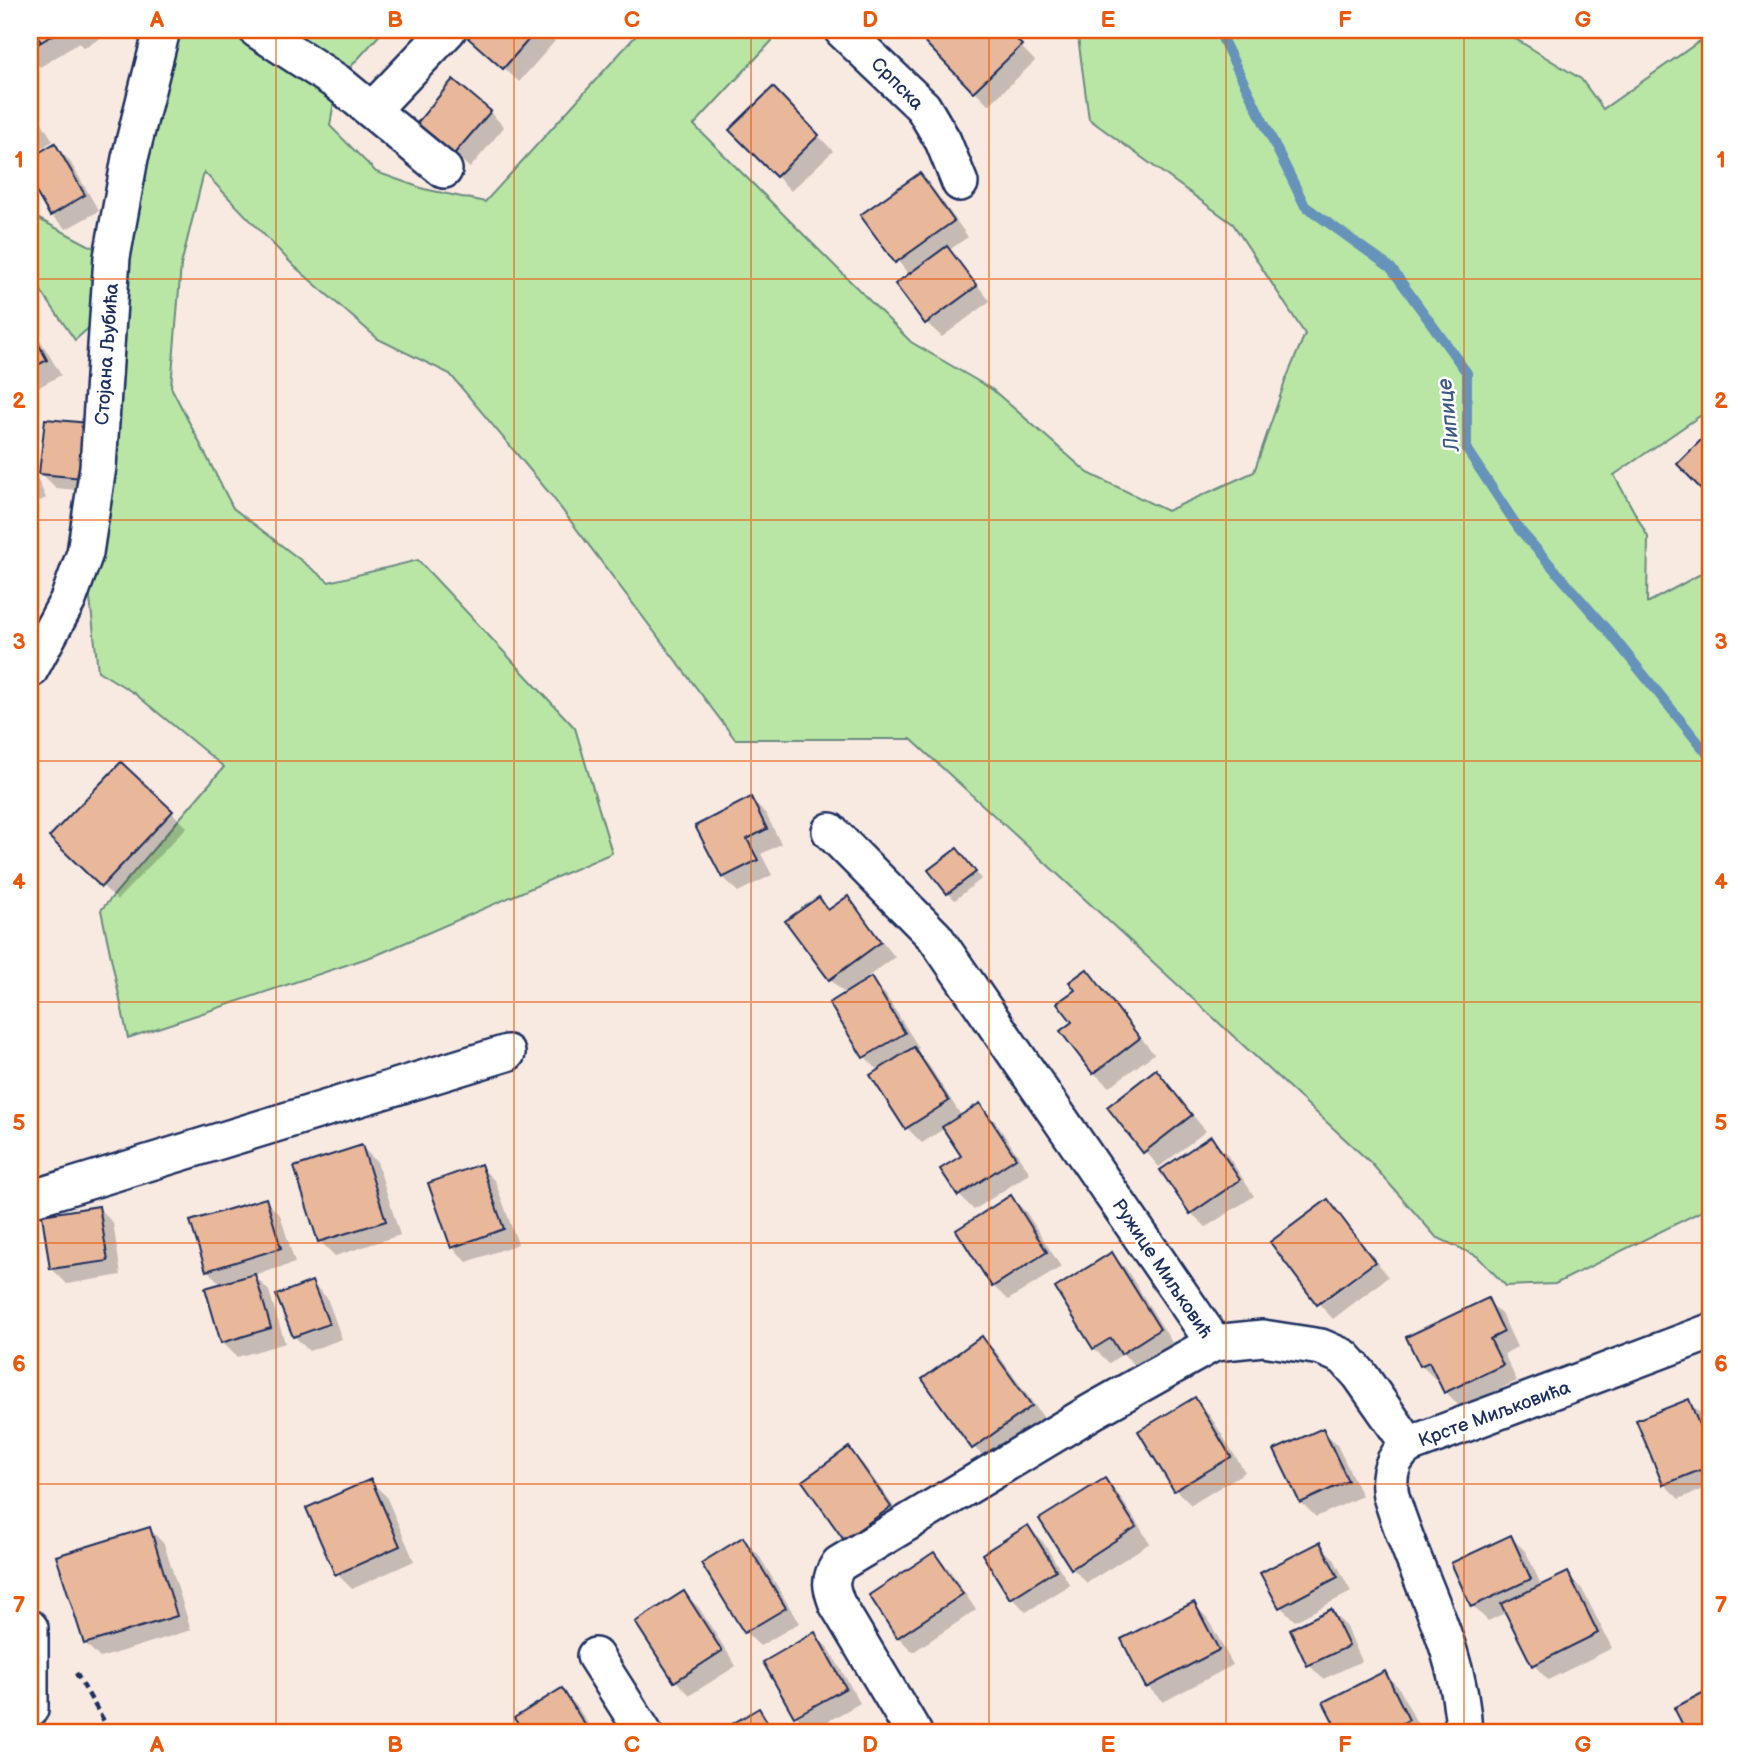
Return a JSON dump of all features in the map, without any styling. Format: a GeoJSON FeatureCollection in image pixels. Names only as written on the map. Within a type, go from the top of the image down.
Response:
{"type":"FeatureCollection","features":[{"type":"Feature","properties":{"kind":"street","name":"Стојана Љубића"},"geometry":{"type":"LineString","coordinates":[[32,661],[68,600],[85,553],[97,467],[112,257],[130,158],[162,30]]}},
{"type":"Feature","properties":{"kind":"street"},"geometry":{"type":"LineString","coordinates":[[257,30],[337,82],[444,170]]}},
{"type":"Feature","properties":{"kind":"street"},"geometry":{"type":"LineString","coordinates":[[372,110],[448,30]]}},
{"type":"Feature","properties":{"kind":"street","name":"Српска"},"geometry":{"type":"LineString","coordinates":[[842,30],[923,107],[943,141],[960,183]]}},
{"type":"Feature","properties":{"kind":"street","name":"Ружице Миљковић"},"geometry":{"type":"LineString","coordinates":[[830,831],[936,937],[1214,1343],[1093,1411],[839,1564],[832,1575],[830,1587],[914,1733]]}},
{"type":"Feature","properties":{"kind":"street"},"geometry":{"type":"LineString","coordinates":[[30,1199],[507,1053]]}},
{"type":"Feature","properties":{"kind":"street","name":"Крсте Миљковића"},"geometry":{"type":"LineString","coordinates":[[1464,1733],[1458,1679],[1449,1646],[1391,1496],[1391,1469],[1402,1450],[1409,1445],[1710,1332]]}},
{"type":"Feature","properties":{"kind":"street"},"geometry":{"type":"LineString","coordinates":[[1214,1343],[1263,1338],[1321,1348],[1343,1357],[1360,1374],[1409,1445]]}},
{"type":"Feature","properties":{"kind":"street"},"geometry":{"type":"LineString","coordinates":[[30,1628],[30,1709]]}},
{"type":"Feature","properties":{"kind":"street"},"geometry":{"type":"LineString","coordinates":[[596,1656],[644,1733]]}},
{"type":"Feature","properties":{"kind":"path"},"geometry":{"type":"LineString","coordinates":[[76,1673],[111,1733]]}},
{"type":"Feature","properties":{"kind":"green space"},"geometry":{"type":"Polygon","coordinates":[[[161,30],[384,30],[337,82],[330,126],[376,172],[424,189],[485,202],[641,30],[782,30],[694,125],[911,342],[993,390],[1088,473],[1167,511],[1254,472],[1286,379],[1305,334],[1233,224],[1089,119],[1077,30],[1501,30],[1581,79],[1603,109],[1710,34],[1710,409],[1614,475],[1648,537],[1647,603],[1708,570],[1710,578],[1710,1207],[1555,1284],[1506,1286],[1477,1256],[1436,1237],[1371,1163],[911,739],[735,739],[551,495],[450,374],[378,339],[294,266],[204,172],[181,265],[171,387],[233,508],[329,582],[418,560],[575,728],[612,853],[379,954],[128,1038],[101,910],[224,767],[134,693],[98,671],[85,553],[108,311],[75,340],[30,275],[30,208],[35,217],[111,257],[161,30]]]}},
{"type":"Feature","properties":{"kind":"building"},"geometry":{"type":"Polygon","coordinates":[[[30,30],[33,30],[41,42],[30,49],[30,30]]]}},
{"type":"Feature","properties":{"kind":"building"},"geometry":{"type":"Polygon","coordinates":[[[33,30],[62,30],[41,42],[33,30]]]}},
{"type":"Feature","properties":{"kind":"building"},"geometry":{"type":"Polygon","coordinates":[[[475,30],[537,30],[503,69],[468,38],[475,30]]]}},
{"type":"Feature","properties":{"kind":"building"},"geometry":{"type":"Polygon","coordinates":[[[913,30],[1007,30],[1022,45],[973,92],[913,30]]]}},
{"type":"Feature","properties":{"kind":"building"},"geometry":{"type":"Polygon","coordinates":[[[453,79],[491,111],[454,154],[417,123],[453,79]]]}},
{"type":"Feature","properties":{"kind":"building"},"geometry":{"type":"Polygon","coordinates":[[[773,87],[819,135],[776,177],[729,130],[773,87]]]}},
{"type":"Feature","properties":{"kind":"building"},"geometry":{"type":"Polygon","coordinates":[[[55,143],[85,195],[50,216],[30,182],[30,158],[55,143]]]}},
{"type":"Feature","properties":{"kind":"building"},"geometry":{"type":"Polygon","coordinates":[[[920,173],[954,221],[895,263],[860,215],[920,173]]]}},
{"type":"Feature","properties":{"kind":"building"},"geometry":{"type":"Polygon","coordinates":[[[947,246],[977,286],[925,324],[895,284],[947,246]]]}},
{"type":"Feature","properties":{"kind":"building"},"geometry":{"type":"Polygon","coordinates":[[[30,328],[47,360],[30,369],[30,328]]]}},
{"type":"Feature","properties":{"kind":"building"},"geometry":{"type":"Polygon","coordinates":[[[45,419],[89,423],[83,478],[39,474],[45,419]]]}},
{"type":"Feature","properties":{"kind":"building"},"geometry":{"type":"Polygon","coordinates":[[[1710,431],[1710,482],[1702,490],[1677,464],[1710,431]]]}},
{"type":"Feature","properties":{"kind":"building"},"geometry":{"type":"Polygon","coordinates":[[[121,762],[173,811],[101,887],[49,837],[121,762]]]}},
{"type":"Feature","properties":{"kind":"building"},"geometry":{"type":"Polygon","coordinates":[[[751,797],[767,829],[747,839],[758,860],[722,878],[695,826],[751,797]]]}},
{"type":"Feature","properties":{"kind":"building"},"geometry":{"type":"Polygon","coordinates":[[[957,848],[976,872],[947,894],[928,870],[957,848]]]}},
{"type":"Feature","properties":{"kind":"building"},"geometry":{"type":"Polygon","coordinates":[[[848,896],[881,942],[829,980],[785,921],[819,897],[828,910],[848,896]]]}},
{"type":"Feature","properties":{"kind":"building"},"geometry":{"type":"Polygon","coordinates":[[[1087,969],[1140,1038],[1093,1074],[1060,1031],[1072,1022],[1057,1003],[1075,990],[1069,982],[1087,969]]]}},
{"type":"Feature","properties":{"kind":"building"},"geometry":{"type":"Polygon","coordinates":[[[871,977],[905,1033],[863,1058],[829,1003],[871,977]]]}},
{"type":"Feature","properties":{"kind":"building"},"geometry":{"type":"Polygon","coordinates":[[[914,1047],[949,1101],[905,1129],[870,1075],[914,1047]]]}},
{"type":"Feature","properties":{"kind":"building"},"geometry":{"type":"Polygon","coordinates":[[[1156,1069],[1192,1115],[1143,1153],[1107,1107],[1156,1069]]]}},
{"type":"Feature","properties":{"kind":"building"},"geometry":{"type":"Polygon","coordinates":[[[980,1103],[1016,1158],[958,1196],[940,1169],[961,1156],[942,1127],[980,1103]]]}},
{"type":"Feature","properties":{"kind":"building"},"geometry":{"type":"Polygon","coordinates":[[[1211,1136],[1240,1180],[1190,1214],[1160,1170],[1211,1136]]]}},
{"type":"Feature","properties":{"kind":"building"},"geometry":{"type":"Polygon","coordinates":[[[362,1145],[386,1221],[318,1242],[294,1167],[362,1145]]]}},
{"type":"Feature","properties":{"kind":"building"},"geometry":{"type":"Polygon","coordinates":[[[481,1164],[504,1229],[451,1248],[428,1183],[481,1164]]]}},
{"type":"Feature","properties":{"kind":"building"},"geometry":{"type":"Polygon","coordinates":[[[1011,1195],[1047,1252],[992,1287],[956,1230],[1011,1195]]]}},
{"type":"Feature","properties":{"kind":"building"},"geometry":{"type":"Polygon","coordinates":[[[266,1198],[281,1248],[206,1271],[190,1221],[266,1198]]]}},
{"type":"Feature","properties":{"kind":"building"},"geometry":{"type":"Polygon","coordinates":[[[1328,1199],[1375,1262],[1317,1305],[1270,1242],[1328,1199]]]}},
{"type":"Feature","properties":{"kind":"building"},"geometry":{"type":"Polygon","coordinates":[[[99,1206],[108,1261],[50,1269],[42,1215],[99,1206]]]}},
{"type":"Feature","properties":{"kind":"building"},"geometry":{"type":"Polygon","coordinates":[[[1112,1252],[1160,1329],[1121,1354],[1111,1338],[1093,1349],[1055,1288],[1112,1252]]]}},
{"type":"Feature","properties":{"kind":"building"},"geometry":{"type":"Polygon","coordinates":[[[255,1274],[271,1328],[221,1343],[205,1288],[255,1274]]]}},
{"type":"Feature","properties":{"kind":"building"},"geometry":{"type":"Polygon","coordinates":[[[312,1281],[329,1324],[293,1337],[276,1295],[312,1281]]]}},
{"type":"Feature","properties":{"kind":"building"},"geometry":{"type":"Polygon","coordinates":[[[1488,1298],[1504,1332],[1490,1339],[1503,1365],[1444,1393],[1429,1362],[1420,1366],[1406,1337],[1488,1298]]]}},
{"type":"Feature","properties":{"kind":"building"},"geometry":{"type":"Polygon","coordinates":[[[982,1336],[1032,1406],[972,1449],[922,1379],[982,1336]]]}},
{"type":"Feature","properties":{"kind":"building"},"geometry":{"type":"Polygon","coordinates":[[[1195,1397],[1231,1457],[1174,1491],[1138,1431],[1195,1397]]]}},
{"type":"Feature","properties":{"kind":"building"},"geometry":{"type":"Polygon","coordinates":[[[1689,1399],[1710,1453],[1710,1466],[1663,1485],[1636,1420],[1689,1399]]]}},
{"type":"Feature","properties":{"kind":"building"},"geometry":{"type":"Polygon","coordinates":[[[1323,1428],[1348,1481],[1300,1503],[1274,1450],[1323,1428]]]}},
{"type":"Feature","properties":{"kind":"building"},"geometry":{"type":"Polygon","coordinates":[[[849,1447],[891,1507],[844,1540],[802,1481],[849,1447]]]}},
{"type":"Feature","properties":{"kind":"building"},"geometry":{"type":"Polygon","coordinates":[[[1105,1478],[1136,1527],[1071,1569],[1039,1519],[1105,1478]]]}},
{"type":"Feature","properties":{"kind":"building"},"geometry":{"type":"Polygon","coordinates":[[[371,1479],[400,1546],[335,1575],[306,1508],[371,1479]]]}},
{"type":"Feature","properties":{"kind":"building"},"geometry":{"type":"Polygon","coordinates":[[[1028,1525],[1056,1570],[1010,1599],[982,1554],[1028,1525]]]}},
{"type":"Feature","properties":{"kind":"building"},"geometry":{"type":"Polygon","coordinates":[[[150,1527],[177,1616],[84,1644],[56,1556],[150,1527]]]}},
{"type":"Feature","properties":{"kind":"building"},"geometry":{"type":"Polygon","coordinates":[[[1511,1535],[1531,1579],[1471,1607],[1451,1563],[1511,1535]]]}},
{"type":"Feature","properties":{"kind":"building"},"geometry":{"type":"Polygon","coordinates":[[[743,1537],[786,1608],[744,1633],[701,1563],[743,1537]]]}},
{"type":"Feature","properties":{"kind":"building"},"geometry":{"type":"Polygon","coordinates":[[[1320,1542],[1338,1577],[1279,1608],[1260,1573],[1320,1542]]]}},
{"type":"Feature","properties":{"kind":"building"},"geometry":{"type":"Polygon","coordinates":[[[934,1552],[963,1594],[897,1638],[869,1595],[934,1552]]]}},
{"type":"Feature","properties":{"kind":"building"},"geometry":{"type":"Polygon","coordinates":[[[1568,1572],[1598,1633],[1532,1666],[1501,1604],[1568,1572]]]}},
{"type":"Feature","properties":{"kind":"building"},"geometry":{"type":"Polygon","coordinates":[[[684,1591],[722,1651],[674,1682],[635,1622],[684,1591]]]}},
{"type":"Feature","properties":{"kind":"building"},"geometry":{"type":"Polygon","coordinates":[[[1194,1602],[1219,1650],[1146,1688],[1121,1639],[1194,1602]]]}},
{"type":"Feature","properties":{"kind":"building"},"geometry":{"type":"Polygon","coordinates":[[[1331,1609],[1349,1646],[1307,1666],[1290,1629],[1331,1609]]]}},
{"type":"Feature","properties":{"kind":"building"},"geometry":{"type":"Polygon","coordinates":[[[815,1632],[846,1688],[794,1717],[763,1662],[815,1632]]]}},
{"type":"Feature","properties":{"kind":"building"},"geometry":{"type":"Polygon","coordinates":[[[1385,1671],[1409,1720],[1382,1733],[1339,1733],[1323,1702],[1385,1671]]]}},
{"type":"Feature","properties":{"kind":"building"},"geometry":{"type":"Polygon","coordinates":[[[562,1688],[590,1733],[524,1733],[514,1718],[562,1688]]]}},
{"type":"Feature","properties":{"kind":"building"},"geometry":{"type":"Polygon","coordinates":[[[1710,1689],[1710,1733],[1687,1733],[1674,1708],[1710,1689]]]}},
{"type":"Feature","properties":{"kind":"building"},"geometry":{"type":"Polygon","coordinates":[[[759,1708],[774,1733],[717,1733],[759,1708]]]}},
{"type":"Feature","properties":{"kind":"waterway","name":"Липице"},"geometry":{"type":"LineString","coordinates":[[1218,30],[1305,206],[1391,268],[1467,373],[1467,450],[1519,529],[1609,632],[1710,757]]}}]}
